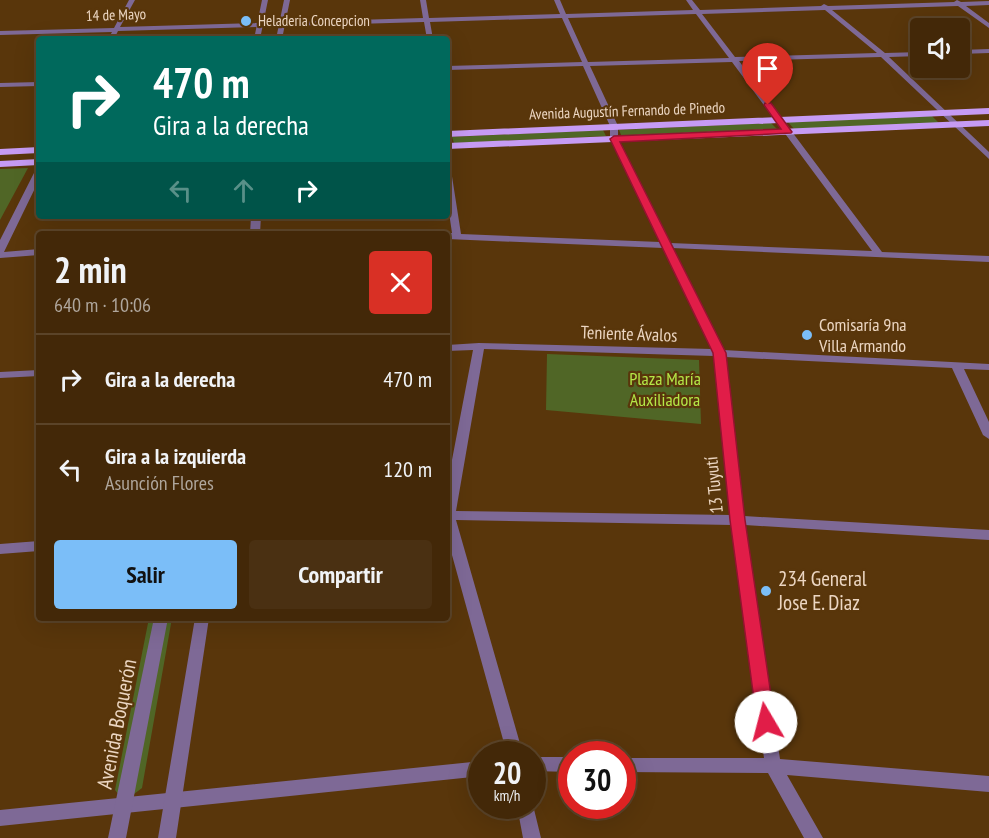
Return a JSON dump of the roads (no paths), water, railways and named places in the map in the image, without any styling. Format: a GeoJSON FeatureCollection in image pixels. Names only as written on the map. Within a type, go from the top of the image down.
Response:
{"type":"FeatureCollection","features":[{"type":"Feature","properties":{"kind":"highway","name":"Avenida Augustín Fernando de Pinedo"},"geometry":{"type":"LineString","coordinates":[[450,134],[989,111]]}},
{"type":"Feature","properties":{"kind":"highway","name":"Avenida Augustín Fernando de Pinedo"},"geometry":{"type":"LineString","coordinates":[[450,146],[989,123]]}},
{"type":"Feature","properties":{"kind":"highway"},"geometry":{"type":"LineString","coordinates":[[0,152],[36,150]]}},
{"type":"Feature","properties":{"kind":"highway"},"geometry":{"type":"LineString","coordinates":[[0,164],[36,162]]}},
{"type":"Feature","properties":{"kind":"street"},"geometry":{"type":"LineString","coordinates":[[112,36],[132,0]]}},
{"type":"Feature","properties":{"kind":"street"},"geometry":{"type":"LineString","coordinates":[[258,36],[265,0]]}},
{"type":"Feature","properties":{"kind":"street"},"geometry":{"type":"LineString","coordinates":[[280,36],[286,0]]}},
{"type":"Feature","properties":{"kind":"street"},"geometry":{"type":"LineString","coordinates":[[423,0],[429,36]]}},
{"type":"Feature","properties":{"kind":"street"},"geometry":{"type":"LineString","coordinates":[[557,0],[614,126],[614,139]]}},
{"type":"Feature","properties":{"kind":"street"},"geometry":{"type":"LineString","coordinates":[[689,0],[879,254]]}},
{"type":"Feature","properties":{"kind":"street"},"geometry":{"type":"LineString","coordinates":[[817,0],[884,56],[989,157]]}},
{"type":"Feature","properties":{"kind":"street"},"geometry":{"type":"LineString","coordinates":[[956,2],[989,26]]}},
{"type":"Feature","properties":{"kind":"street","name":"14 de Mayo"},"geometry":{"type":"LineString","coordinates":[[0,33],[956,2],[989,3]]}},
{"type":"Feature","properties":{"kind":"street"},"geometry":{"type":"LineString","coordinates":[[970,52],[989,51]]}},
{"type":"Feature","properties":{"kind":"street"},"geometry":{"type":"LineString","coordinates":[[450,68],[910,55]]}},
{"type":"Feature","properties":{"kind":"street"},"geometry":{"type":"LineString","coordinates":[[0,86],[36,84]]}},
{"type":"Feature","properties":{"kind":"street","name":"13 Tuyutí"},"geometry":{"type":"LineString","coordinates":[[614,139],[719,353],[738,520],[772,766],[814,838]]}},
{"type":"Feature","properties":{"kind":"street"},"geometry":{"type":"LineString","coordinates":[[0,250],[36,177]]}},
{"type":"Feature","properties":{"kind":"street"},"geometry":{"type":"LineString","coordinates":[[450,210],[452,236],[989,259]]}},
{"type":"Feature","properties":{"kind":"street"},"geometry":{"type":"LineString","coordinates":[[0,255],[36,252]]}},
{"type":"Feature","properties":{"kind":"street"},"geometry":{"type":"LineString","coordinates":[[450,500],[479,346]]}},
{"type":"Feature","properties":{"kind":"street","name":"Teniente Ávalos"},"geometry":{"type":"LineString","coordinates":[[450,348],[479,346],[719,353],[989,367]]}},
{"type":"Feature","properties":{"kind":"street"},"geometry":{"type":"LineString","coordinates":[[956,365],[989,435]]}},
{"type":"Feature","properties":{"kind":"street"},"geometry":{"type":"LineString","coordinates":[[0,375],[36,373]]}},
{"type":"Feature","properties":{"kind":"street"},"geometry":{"type":"LineString","coordinates":[[450,516],[738,520],[989,535]]}},
{"type":"Feature","properties":{"kind":"street"},"geometry":{"type":"LineString","coordinates":[[450,526],[511,741]]}},
{"type":"Feature","properties":{"kind":"street"},"geometry":{"type":"LineString","coordinates":[[0,549],[36,546]]}},
{"type":"Feature","properties":{"kind":"street","name":"Avenida Boquerón"},"geometry":{"type":"LineString","coordinates":[[117,838],[160,621]]}},
{"type":"Feature","properties":{"kind":"street"},"geometry":{"type":"LineString","coordinates":[[167,838],[202,621]]}},
{"type":"Feature","properties":{"kind":"street"},"geometry":{"type":"LineString","coordinates":[[636,765],[772,766],[989,784]]}},
{"type":"Feature","properties":{"kind":"street"},"geometry":{"type":"LineString","coordinates":[[0,818],[124,806],[125,803],[468,769]]}},
{"type":"Feature","properties":{"kind":"street"},"geometry":{"type":"LineString","coordinates":[[528,819],[532,838]]}},
{"type":"Feature","properties":{"kind":"place","name":"Heladeria Concepcion"},"geometry":{"type":"Point","coordinates":[246,21]}},
{"type":"Feature","properties":{"kind":"place","name":"Comisaría 9na Villa Armando"},"geometry":{"type":"Point","coordinates":[807,335]}},
{"type":"Feature","properties":{"kind":"place","name":"234 General Jose E. Diaz"},"geometry":{"type":"Point","coordinates":[766,591]}},
{"type":"Feature","properties":{"kind":"park label","name":"Plaza María Auxiliadora"},"geometry":{"type":"Point","coordinates":[665,389]}}]}
